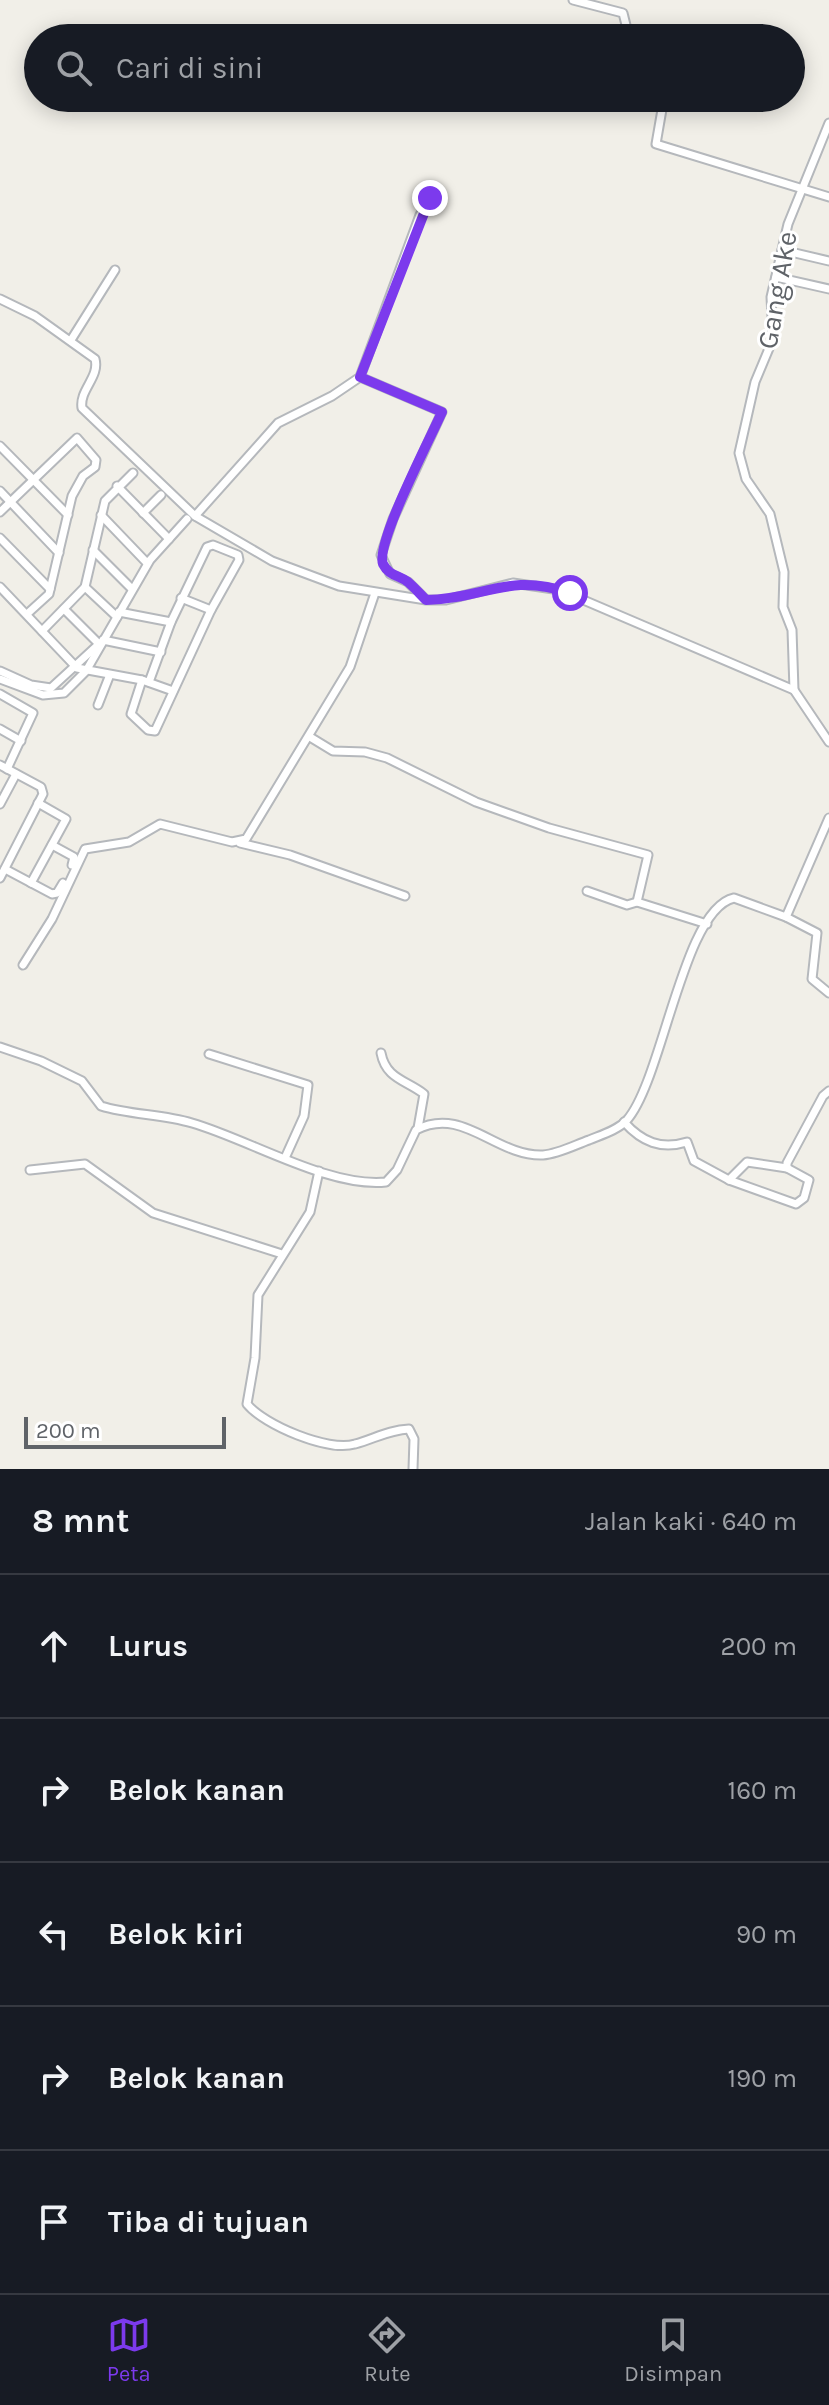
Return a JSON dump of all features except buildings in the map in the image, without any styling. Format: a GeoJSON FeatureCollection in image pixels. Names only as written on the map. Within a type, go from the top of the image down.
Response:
{"type":"FeatureCollection","features":[{"type":"Feature","properties":{"kind":"street"},"geometry":{"type":"LineString","coordinates":[[573,0],[623,13],[626,24]]}},
{"type":"Feature","properties":{"kind":"street"},"geometry":{"type":"LineString","coordinates":[[662,112],[656,144],[829,197]]}},
{"type":"Feature","properties":{"kind":"street","name":"Gang Ake"},"geometry":{"type":"LineString","coordinates":[[794,690],[792,630],[783,607],[784,572],[770,514],[746,479],[739,453],[755,382],[773,339],[771,297],[782,250],[800,190],[829,123]]}},
{"type":"Feature","properties":{"kind":"street"},"geometry":{"type":"LineString","coordinates":[[0,679],[52,697],[64,693],[86,671],[131,588],[147,563],[169,539],[278,423],[332,396],[360,377],[420,215],[434,195]]}},
{"type":"Feature","properties":{"kind":"street"},"geometry":{"type":"LineString","coordinates":[[782,250],[829,261]]}},
{"type":"Feature","properties":{"kind":"street"},"geometry":{"type":"LineString","coordinates":[[71,340],[115,270]]}},
{"type":"Feature","properties":{"kind":"street"},"geometry":{"type":"LineString","coordinates":[[776,277],[829,289]]}},
{"type":"Feature","properties":{"kind":"street"},"geometry":{"type":"LineString","coordinates":[[0,299],[71,340],[98,364],[81,399],[82,408],[191,518],[272,561],[339,586],[375,593],[446,600],[513,583],[544,586],[662,631],[794,690],[829,742]]}},
{"type":"Feature","properties":{"kind":"street"},"geometry":{"type":"LineString","coordinates":[[360,377],[442,412],[400,504],[381,555],[390,574],[408,582],[426,600]]}},
{"type":"Feature","properties":{"kind":"street"},"geometry":{"type":"LineString","coordinates":[[0,512],[77,438],[96,463],[77,483],[46,599],[27,614]]}},
{"type":"Feature","properties":{"kind":"street"},"geometry":{"type":"LineString","coordinates":[[0,446],[68,515]]}},
{"type":"Feature","properties":{"kind":"street"},"geometry":{"type":"LineString","coordinates":[[42,631],[85,587],[107,496],[133,473]]}},
{"type":"Feature","properties":{"kind":"street"},"geometry":{"type":"LineString","coordinates":[[117,486],[169,539]]}},
{"type":"Feature","properties":{"kind":"street"},"geometry":{"type":"LineString","coordinates":[[0,491],[59,553]]}},
{"type":"Feature","properties":{"kind":"street"},"geometry":{"type":"LineString","coordinates":[[143,513],[161,495]]}},
{"type":"Feature","properties":{"kind":"street"},"geometry":{"type":"LineString","coordinates":[[101,515],[147,563]]}},
{"type":"Feature","properties":{"kind":"street"},"geometry":{"type":"LineString","coordinates":[[0,538],[50,589]]}},
{"type":"Feature","properties":{"kind":"street"},"geometry":{"type":"LineString","coordinates":[[213,545],[234,552],[239,560],[211,610],[159,727],[152,732],[130,710],[161,652],[181,598],[207,547],[213,545]]}},
{"type":"Feature","properties":{"kind":"street"},"geometry":{"type":"LineString","coordinates":[[93,550],[131,588]]}},
{"type":"Feature","properties":{"kind":"street"},"geometry":{"type":"LineString","coordinates":[[0,587],[74,666],[109,677],[146,681],[173,691]]}},
{"type":"Feature","properties":{"kind":"street"},"geometry":{"type":"LineString","coordinates":[[85,587],[118,614],[171,622]]}},
{"type":"Feature","properties":{"kind":"street"},"geometry":{"type":"LineString","coordinates":[[240,843],[310,737],[350,667],[375,593]]}},
{"type":"Feature","properties":{"kind":"street"},"geometry":{"type":"LineString","coordinates":[[181,598],[211,610]]}},
{"type":"Feature","properties":{"kind":"street"},"geometry":{"type":"LineString","coordinates":[[64,609],[101,643],[161,652]]}},
{"type":"Feature","properties":{"kind":"street"},"geometry":{"type":"LineString","coordinates":[[0,671],[31,685],[51,688],[63,681],[74,666],[101,643]]}},
{"type":"Feature","properties":{"kind":"street"},"geometry":{"type":"LineString","coordinates":[[98,705],[109,677]]}},
{"type":"Feature","properties":{"kind":"street"},"geometry":{"type":"LineString","coordinates":[[0,694],[33,713],[21,741],[4,767],[41,787],[43,794],[0,878]]}},
{"type":"Feature","properties":{"kind":"street"},"geometry":{"type":"LineString","coordinates":[[0,729],[21,741]]}},
{"type":"Feature","properties":{"kind":"street"},"geometry":{"type":"LineString","coordinates":[[310,737],[333,751],[365,752],[387,758],[476,802],[549,828],[648,855],[637,902]]}},
{"type":"Feature","properties":{"kind":"street"},"geometry":{"type":"LineString","coordinates":[[0,804],[16,774]]}},
{"type":"Feature","properties":{"kind":"street"},"geometry":{"type":"LineString","coordinates":[[31,883],[66,819],[38,803]]}},
{"type":"Feature","properties":{"kind":"street"},"geometry":{"type":"LineString","coordinates":[[786,917],[829,818]]}},
{"type":"Feature","properties":{"kind":"street"},"geometry":{"type":"LineString","coordinates":[[23,965],[52,919],[89,848],[129,842],[160,824],[290,855],[405,896]]}},
{"type":"Feature","properties":{"kind":"street"},"geometry":{"type":"LineString","coordinates":[[5,869],[57,893],[75,859],[52,845]]}},
{"type":"Feature","properties":{"kind":"street"},"geometry":{"type":"LineString","coordinates":[[587,891],[627,905],[637,902],[707,924]]}},
{"type":"Feature","properties":{"kind":"street"},"geometry":{"type":"LineString","coordinates":[[418,1128],[458,1123],[505,1147],[542,1155],[606,1133],[624,1122],[647,1082],[687,961],[722,903],[734,898],[786,917],[817,933],[812,979],[829,993]]}},
{"type":"Feature","properties":{"kind":"street"},"geometry":{"type":"LineString","coordinates":[[0,1047],[41,1061],[82,1081],[101,1106],[190,1122],[242,1139],[319,1171],[386,1182],[397,1170],[418,1128],[424,1094],[393,1076],[384,1066],[381,1053]]}},
{"type":"Feature","properties":{"kind":"street"},"geometry":{"type":"LineString","coordinates":[[209,1054],[308,1085],[304,1116],[287,1159]]}},
{"type":"Feature","properties":{"kind":"street"},"geometry":{"type":"LineString","coordinates":[[787,1168],[790,1156],[823,1096],[829,1091]]}},
{"type":"Feature","properties":{"kind":"street"},"geometry":{"type":"LineString","coordinates":[[624,1122],[648,1143],[658,1146],[687,1142],[694,1161],[729,1180],[796,1204],[804,1198],[809,1180],[787,1168],[747,1162],[729,1180]]}},
{"type":"Feature","properties":{"kind":"street"},"geometry":{"type":"LineString","coordinates":[[30,1170],[85,1164],[153,1213],[282,1254]]}},
{"type":"Feature","properties":{"kind":"street"},"geometry":{"type":"LineString","coordinates":[[319,1171],[310,1212],[256,1301],[255,1358],[248,1385],[248,1407],[290,1432],[309,1439],[352,1445],[386,1431],[409,1429],[414,1439],[413,1469]]}},
{"type":"Feature","properties":{"kind":"route"},"geometry":{"type":"LineString","coordinates":[[430,198],[420,215],[360,377],[442,412],[393,519],[381,555],[383,563],[390,574],[408,582],[426,600],[446,600],[513,583],[544,586],[570,593]]}}]}
